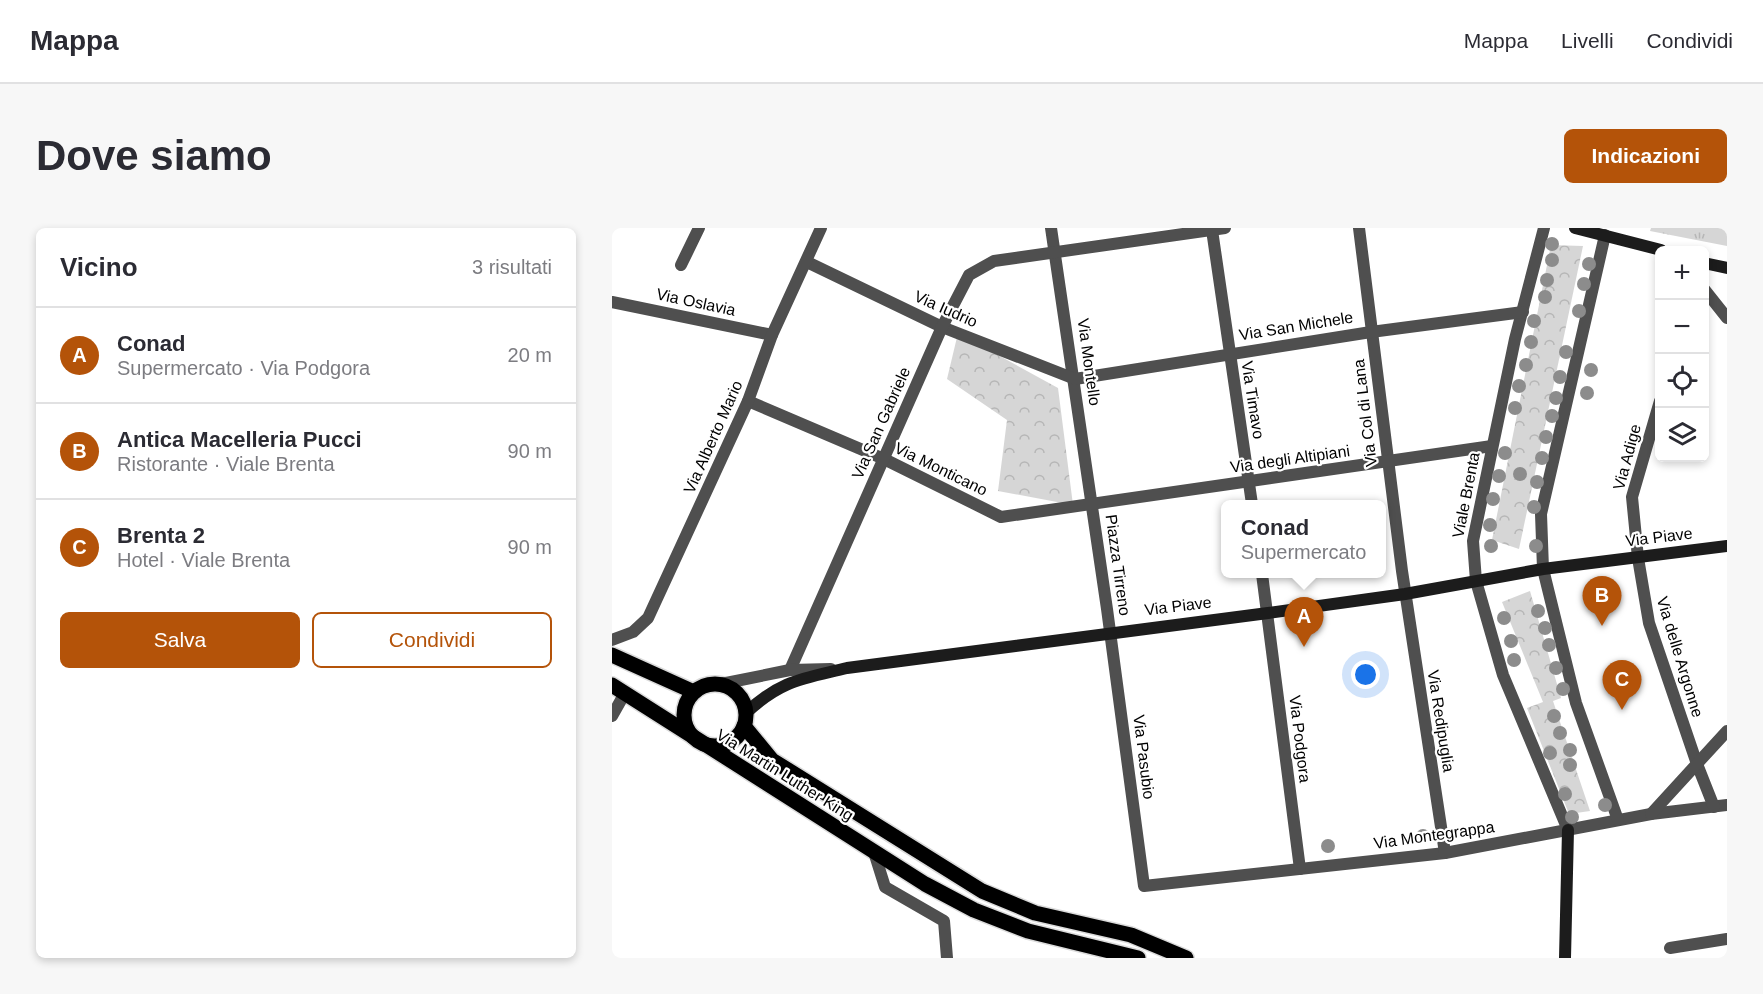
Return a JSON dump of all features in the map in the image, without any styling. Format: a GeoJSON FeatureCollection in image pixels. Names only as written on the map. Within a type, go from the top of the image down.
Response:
{"type":"FeatureCollection","features":[{"type":"Feature","properties":{"kind":"main road"},"geometry":{"type":"LineString","coordinates":[[612,655],[694,692],[685,708],[684,717],[691,735],[698,741]]}},
{"type":"Feature","properties":{"kind":"main road","name":"Via Piave"},"geometry":{"type":"LineString","coordinates":[[694,692],[712,684],[721,684]]}},
{"type":"Feature","properties":{"kind":"main road"},"geometry":{"type":"LineString","coordinates":[[721,684],[739,694],[745,720]]}},
{"type":"Feature","properties":{"kind":"main road"},"geometry":{"type":"LineString","coordinates":[[618,689],[698,741]]}},
{"type":"Feature","properties":{"kind":"main road","name":"Via Martin Luther King"},"geometry":{"type":"LineString","coordinates":[[698,741],[706,745],[725,745],[733,741],[745,720]]}},
{"type":"Feature","properties":{"kind":"main road","name":"Via Martin Luther King"},"geometry":{"type":"LineString","coordinates":[[745,720],[756,745],[771,760],[982,891],[1035,913],[1131,935],[1186,958]]}},
{"type":"Feature","properties":{"kind":"main road","name":"Via Martin Luther King"},"geometry":{"type":"LineString","coordinates":[[698,741],[874,852],[974,910],[1028,931],[1138,958]]}},
{"type":"Feature","properties":{"kind":"street"},"geometry":{"type":"LineString","coordinates":[[681,265],[699,228]]}},
{"type":"Feature","properties":{"kind":"street","name":"Via Alberto Mario"},"geometry":{"type":"LineString","coordinates":[[612,640],[633,632],[648,618],[748,401],[772,335],[821,228]]}},
{"type":"Feature","properties":{"kind":"street","name":"Via Montello"},"geometry":{"type":"LineString","coordinates":[[1052,228],[1092,502]]}},
{"type":"Feature","properties":{"kind":"street","name":"Via San Gabriele"},"geometry":{"type":"LineString","coordinates":[[790,670],[942,327],[969,275],[979,267],[994,261],[1225,228]]}},
{"type":"Feature","properties":{"kind":"street","name":"Via Col di Lana"},"geometry":{"type":"LineString","coordinates":[[1359,228],[1405,594]]}},
{"type":"Feature","properties":{"kind":"street","name":"Viale Brenta"},"geometry":{"type":"LineString","coordinates":[[1544,228],[1492,446],[1473,540],[1476,581],[1503,675],[1568,830]]}},
{"type":"Feature","properties":{"kind":"street"},"geometry":{"type":"LineString","coordinates":[[1575,228],[1655,248]]}},
{"type":"Feature","properties":{"kind":"street","name":"Via Timavo"},"geometry":{"type":"LineString","coordinates":[[1212,230],[1251,500]]}},
{"type":"Feature","properties":{"kind":"street"},"geometry":{"type":"LineString","coordinates":[[1605,235],[1541,514],[1543,569],[1576,703],[1618,820]]}},
{"type":"Feature","properties":{"kind":"street","name":"Via Iudrio"},"geometry":{"type":"LineString","coordinates":[[807,262],[942,327],[1075,379]]}},
{"type":"Feature","properties":{"kind":"street"},"geometry":{"type":"LineString","coordinates":[[1709,263],[1727,268]]}},
{"type":"Feature","properties":{"kind":"street"},"geometry":{"type":"LineString","coordinates":[[1709,295],[1727,318]]}},
{"type":"Feature","properties":{"kind":"street","name":"Via Oslavia"},"geometry":{"type":"LineString","coordinates":[[612,302],[772,335]]}},
{"type":"Feature","properties":{"kind":"street","name":"Via San Michele"},"geometry":{"type":"LineString","coordinates":[[1075,379],[1229,353],[1523,312]]}},
{"type":"Feature","properties":{"kind":"street","name":"Via Monticano"},"geometry":{"type":"LineString","coordinates":[[748,401],[884,459],[1001,517],[1092,502]]}},
{"type":"Feature","properties":{"kind":"street","name":"Via Adige"},"geometry":{"type":"LineString","coordinates":[[1638,558],[1632,497],[1657,408]]}},
{"type":"Feature","properties":{"kind":"street","name":"Via degli Altipiani"},"geometry":{"type":"LineString","coordinates":[[1092,502],[1249,482],[1492,446]]}},
{"type":"Feature","properties":{"kind":"street","name":"Piazza Tirreno"},"geometry":{"type":"LineString","coordinates":[[1092,502],[1110,633]]}},
{"type":"Feature","properties":{"kind":"street","name":"Via Piave"},"geometry":{"type":"LineString","coordinates":[[721,684],[790,670],[847,668],[1268,613],[1405,594],[1543,569],[1727,546]]}},
{"type":"Feature","properties":{"kind":"street","name":"Via delle Argonne"},"geometry":{"type":"LineString","coordinates":[[1638,558],[1649,623],[1696,764],[1721,806]]}},
{"type":"Feature","properties":{"kind":"street"},"geometry":{"type":"LineString","coordinates":[[1263,578],[1268,613]]}},
{"type":"Feature","properties":{"kind":"street","name":"Via Redipuglia"},"geometry":{"type":"LineString","coordinates":[[1405,594],[1445,853]]}},
{"type":"Feature","properties":{"kind":"street","name":"Via Podgora"},"geometry":{"type":"LineString","coordinates":[[1268,613],[1300,869]]}},
{"type":"Feature","properties":{"kind":"street","name":"Via Pasubio"},"geometry":{"type":"LineString","coordinates":[[1110,633],[1144,886]]}},
{"type":"Feature","properties":{"kind":"street","name":"Via Piave"},"geometry":{"type":"LineString","coordinates":[[745,720],[766,694],[787,683],[847,668]]}},
{"type":"Feature","properties":{"kind":"street"},"geometry":{"type":"LineString","coordinates":[[612,716],[618,689]]}},
{"type":"Feature","properties":{"kind":"street"},"geometry":{"type":"LineString","coordinates":[[1651,814],[1727,731]]}},
{"type":"Feature","properties":{"kind":"street","name":"Via Montegrappa"},"geometry":{"type":"LineString","coordinates":[[1144,886],[1445,853],[1651,814],[1721,806]]}},
{"type":"Feature","properties":{"kind":"street"},"geometry":{"type":"LineString","coordinates":[[1565,958],[1568,830]]}},
{"type":"Feature","properties":{"kind":"street"},"geometry":{"type":"LineString","coordinates":[[874,852],[885,887],[944,921],[947,958]]}},
{"type":"Feature","properties":{"kind":"street"},"geometry":{"type":"LineString","coordinates":[[1670,948],[1727,939]]}},
{"type":"Feature","properties":{"kind":"green space"},"geometry":{"type":"Polygon","coordinates":[[[1651,228],[1727,228],[1727,246],[1650,231],[1651,228]]]}},
{"type":"Feature","properties":{"kind":"green space"},"geometry":{"type":"Polygon","coordinates":[[[1551,245],[1583,246],[1519,549],[1492,540],[1551,245]]]}},
{"type":"Feature","properties":{"kind":"green space"},"geometry":{"type":"Polygon","coordinates":[[[958,333],[1058,388],[1073,505],[998,491],[1007,420],[947,379],[958,333]]]}},
{"type":"Feature","properties":{"kind":"green space"},"geometry":{"type":"Polygon","coordinates":[[[1530,591],[1561,698],[1553,701],[1590,811],[1569,814],[1527,708],[1543,702],[1502,602],[1530,591]]]}},
{"type":"Feature","properties":{"kind":"place","name":"Antica Macelleria Pucci"},"geometry":{"type":"Point","coordinates":[1602,626]}},
{"type":"Feature","properties":{"kind":"place","name":"Conad"},"geometry":{"type":"Point","coordinates":[1304,647]}},
{"type":"Feature","properties":{"kind":"place","name":"Brenta 2"},"geometry":{"type":"Point","coordinates":[1622,710]}}]}
